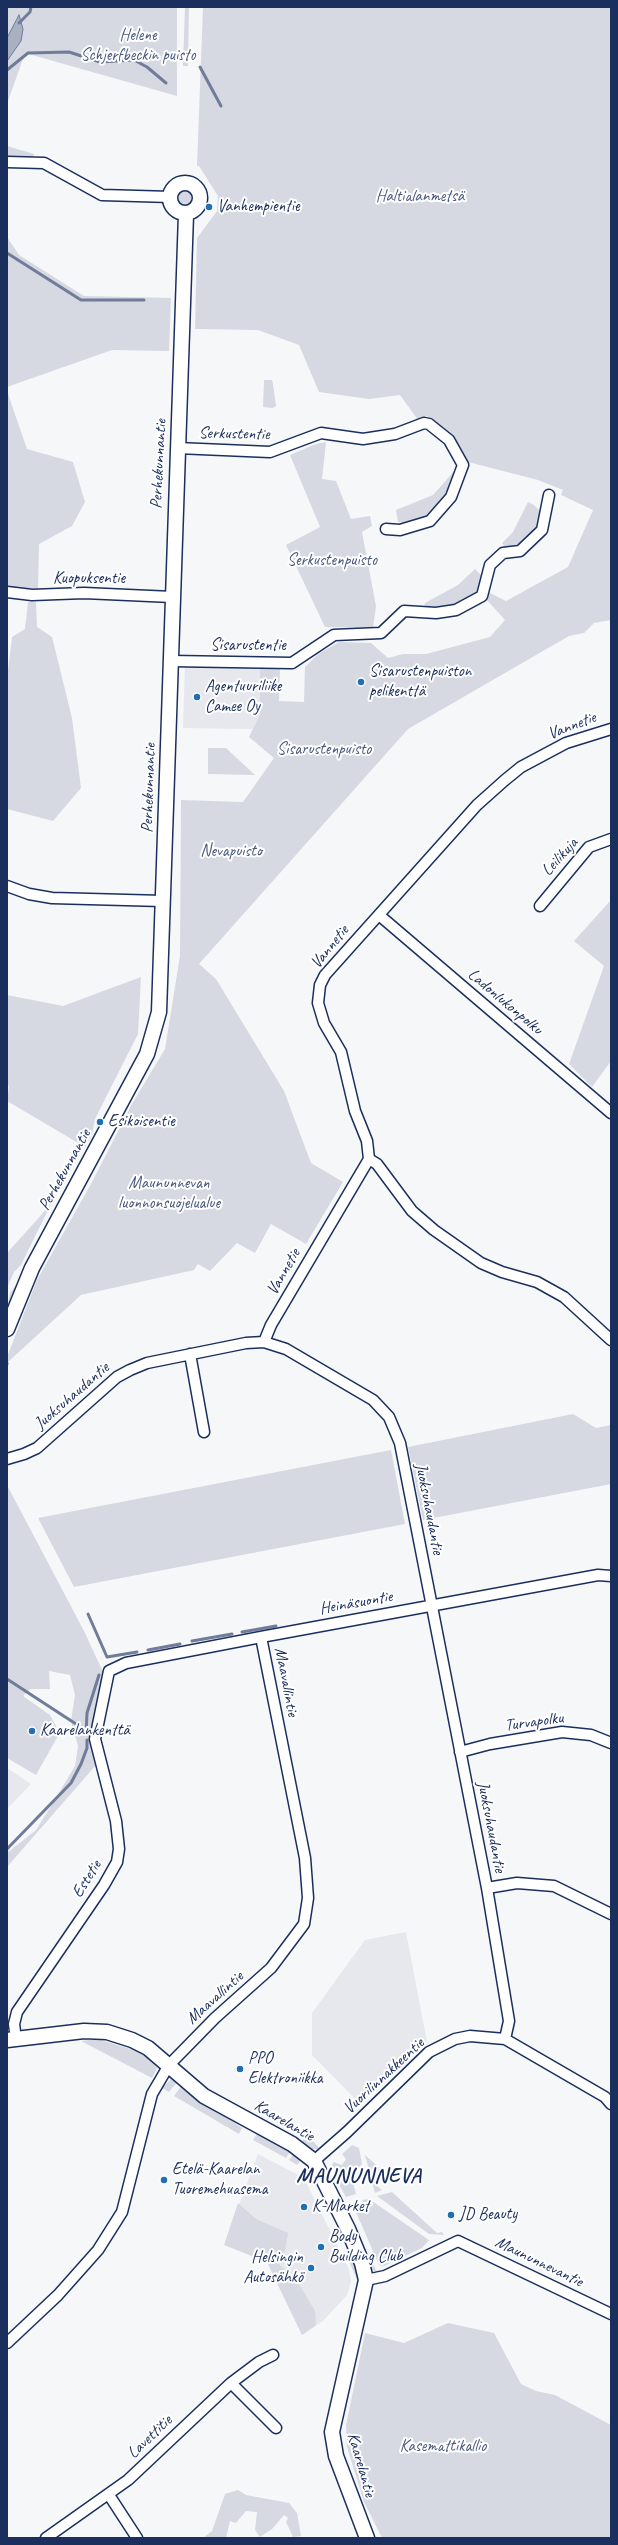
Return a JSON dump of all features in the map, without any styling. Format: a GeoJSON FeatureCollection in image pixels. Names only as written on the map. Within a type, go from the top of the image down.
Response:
{"type":"FeatureCollection","features":[{"type":"Feature","properties":{"kind":"street"},"geometry":{"type":"LineString","coordinates":[[7,162],[44,163],[102,195],[171,197]]}},
{"type":"Feature","properties":{"kind":"street"},"geometry":{"type":"LineString","coordinates":[[188,183],[196,187],[200,194],[194,210],[186,214],[175,208],[171,197],[179,185],[188,183]]}},
{"type":"Feature","properties":{"kind":"street","name":"Perhekunnantie"},"geometry":{"type":"LineString","coordinates":[[7,1329],[32,1268],[100,1145],[151,1044],[160,1001],[172,597],[177,448],[180,421],[186,214]]}},
{"type":"Feature","properties":{"kind":"street","name":"Serkustentie"},"geometry":{"type":"LineString","coordinates":[[177,448],[270,452],[321,433],[363,439],[395,434],[424,423],[429,424],[449,440],[463,465],[451,497],[430,521],[400,530],[386,529]]}},
{"type":"Feature","properties":{"kind":"street","name":"Sisarustentie"},"geometry":{"type":"LineString","coordinates":[[171,661],[292,663],[334,635],[381,632],[404,611],[436,613],[456,610],[482,596],[490,565],[494,561],[503,553],[520,551],[542,530],[549,495]]}},
{"type":"Feature","properties":{"kind":"street","name":"Kuopuksentie"},"geometry":{"type":"LineString","coordinates":[[7,592],[32,595],[84,593],[172,597]]}},
{"type":"Feature","properties":{"kind":"street","name":"Vannetie"},"geometry":{"type":"LineString","coordinates":[[264,1342],[275,1319],[369,1159],[367,1141],[355,1111],[341,1052],[324,1024],[318,1003],[320,985],[331,966],[477,805],[505,780],[528,763],[566,743],[611,729]]}},
{"type":"Feature","properties":{"kind":"street","name":"Leilikuja"},"geometry":{"type":"LineString","coordinates":[[540,906],[589,847],[611,839]]}},
{"type":"Feature","properties":{"kind":"street"},"geometry":{"type":"LineString","coordinates":[[7,886],[29,894],[52,898],[163,901]]}},
{"type":"Feature","properties":{"kind":"street","name":"Ladonlukonpolku"},"geometry":{"type":"LineString","coordinates":[[378,915],[611,1113]]}},
{"type":"Feature","properties":{"kind":"street"},"geometry":{"type":"LineString","coordinates":[[369,1159],[377,1164],[412,1210],[434,1230],[481,1263],[502,1272],[537,1282],[564,1297],[611,1340]]}},
{"type":"Feature","properties":{"kind":"street","name":"Juoksuhaudantie"},"geometry":{"type":"LineString","coordinates":[[7,1459],[16,1457],[37,1448],[82,1406],[124,1373],[147,1363],[246,1343],[264,1342],[286,1349],[373,1400],[388,1417],[400,1443],[487,1888],[509,2021],[505,2039]]}},
{"type":"Feature","properties":{"kind":"street"},"geometry":{"type":"LineString","coordinates":[[190,1354],[204,1432]]}},
{"type":"Feature","properties":{"kind":"street","name":"Heinäsuontie"},"geometry":{"type":"LineString","coordinates":[[110,1671],[126,1663],[261,1637],[598,1575],[611,1576]]}},
{"type":"Feature","properties":{"kind":"street","name":"Maavallintie"},"geometry":{"type":"LineString","coordinates":[[7,2343],[58,2295],[98,2250],[122,2212],[152,2094],[169,2065],[215,2018],[272,1968],[304,1924],[308,1898],[305,1858],[261,1637]]}},
{"type":"Feature","properties":{"kind":"street","name":"Estetie"},"geometry":{"type":"LineString","coordinates":[[11,2039],[17,2012],[104,1885],[117,1859],[118,1849],[115,1816],[95,1738],[110,1671]]}},
{"type":"Feature","properties":{"kind":"street","name":"Turvapolku"},"geometry":{"type":"LineString","coordinates":[[460,1752],[490,1744],[562,1732],[591,1735],[611,1743]]}},
{"type":"Feature","properties":{"kind":"street"},"geometry":{"type":"LineString","coordinates":[[487,1888],[517,1883],[554,1886],[611,1914]]}},
{"type":"Feature","properties":{"kind":"street","name":"Kaarelantie"},"geometry":{"type":"LineString","coordinates":[[11,2039],[84,2030],[107,2032],[140,2043],[169,2065],[204,2096],[292,2144],[314,2161],[348,2229],[362,2263],[366,2280],[360,2312],[334,2412],[332,2432],[336,2456],[367,2538]]}},
{"type":"Feature","properties":{"kind":"street","name":"Vuorilinnakkeentie"},"geometry":{"type":"LineString","coordinates":[[314,2161],[347,2132],[429,2052],[455,2039],[470,2036],[505,2039],[605,2097],[611,2104]]}},
{"type":"Feature","properties":{"kind":"street","name":"Maununnevantie"},"geometry":{"type":"LineString","coordinates":[[366,2280],[385,2276],[458,2241],[611,2314]]}},
{"type":"Feature","properties":{"kind":"street","name":"Lavettitie"},"geometry":{"type":"LineString","coordinates":[[46,2538],[109,2495],[128,2480],[231,2383],[259,2362],[273,2355]]}},
{"type":"Feature","properties":{"kind":"street"},"geometry":{"type":"LineString","coordinates":[[231,2383],[276,2428]]}},
{"type":"Feature","properties":{"kind":"street"},"geometry":{"type":"LineString","coordinates":[[109,2495],[137,2538]]}},
{"type":"Feature","properties":{"kind":"shaded area"},"geometry":{"type":"Polygon","coordinates":[[[185,666],[260,667],[260,714],[253,729],[183,728],[185,666]]]}},
{"type":"Feature","properties":{"kind":"shaded area"},"geometry":{"type":"Polygon","coordinates":[[[7,1768],[31,1784],[7,1809],[7,1768]]]}},
{"type":"Feature","properties":{"kind":"shaded area"},"geometry":{"type":"Polygon","coordinates":[[[406,1932],[427,2042],[360,2104],[312,2055],[312,2013],[365,1940],[406,1932]]]}},
{"type":"Feature","properties":{"kind":"shaded area"},"geometry":{"type":"Polygon","coordinates":[[[258,2154],[304,2178],[349,2269],[351,2282],[347,2295],[323,2321],[302,2335],[267,2262],[224,2245],[258,2154]]]}},
{"type":"Feature","properties":{"kind":"green space","name":"Helene Schjerfbeckin puisto"},"geometry":{"type":"Polygon","coordinates":[[[7,7],[177,7],[177,96],[25,53],[7,104],[7,7]]]}},
{"type":"Feature","properties":{"kind":"green space"},"geometry":{"type":"Polygon","coordinates":[[[185,7],[189,7],[188,66],[183,66],[185,7]]]}},
{"type":"Feature","properties":{"kind":"green space","name":"Haltialanmetsä"},"geometry":{"type":"Polygon","coordinates":[[[203,7],[611,7],[611,620],[594,623],[584,633],[569,636],[408,729],[199,964],[216,979],[284,1091],[311,1163],[343,1182],[306,1244],[271,1224],[255,1253],[237,1243],[210,1271],[198,1264],[194,1270],[81,1295],[8,1362],[7,1386],[7,1357],[37,1280],[91,1184],[132,1104],[165,1049],[180,956],[181,800],[243,802],[274,758],[249,737],[260,714],[260,667],[280,668],[279,701],[304,702],[305,667],[318,654],[339,642],[371,643],[388,658],[403,654],[426,654],[490,637],[505,620],[486,599],[488,592],[506,601],[568,567],[593,510],[561,495],[563,490],[538,480],[468,462],[452,436],[427,416],[418,420],[400,395],[369,399],[319,392],[299,345],[258,330],[195,329],[197,238],[217,211],[218,196],[199,166],[197,166],[203,7]]]}},
{"type":"Feature","properties":{"kind":"green space"},"geometry":{"type":"Polygon","coordinates":[[[7,146],[34,154],[33,160],[7,160],[7,146]]]}},
{"type":"Feature","properties":{"kind":"green space"},"geometry":{"type":"Polygon","coordinates":[[[186,188],[192,191],[195,197],[192,203],[186,206],[180,203],[177,197],[180,191],[186,188]]]}},
{"type":"Feature","properties":{"kind":"green space"},"geometry":{"type":"Polygon","coordinates":[[[7,237],[19,255],[84,296],[171,298],[169,351],[112,350],[7,387],[7,237]]]}},
{"type":"Feature","properties":{"kind":"green space"},"geometry":{"type":"Polygon","coordinates":[[[264,380],[272,380],[276,406],[273,408],[263,407],[264,380]]]}},
{"type":"Feature","properties":{"kind":"green space"},"geometry":{"type":"Polygon","coordinates":[[[7,391],[27,449],[73,462],[85,502],[72,526],[39,544],[38,589],[7,587],[7,391]]]}},
{"type":"Feature","properties":{"kind":"green space","name":"Serkustenpuisto"},"geometry":{"type":"Polygon","coordinates":[[[326,442],[322,479],[336,481],[351,519],[370,516],[372,526],[362,532],[376,606],[373,628],[325,627],[286,545],[320,527],[290,455],[316,444],[326,442]]]}},
{"type":"Feature","properties":{"kind":"green space"},"geometry":{"type":"Polygon","coordinates":[[[456,469],[452,487],[430,515],[409,524],[398,522],[396,510],[433,495],[456,469]]]}},
{"type":"Feature","properties":{"kind":"green space"},"geometry":{"type":"Polygon","coordinates":[[[528,502],[534,505],[541,512],[539,525],[516,547],[506,548],[502,543],[513,532],[528,502]]]}},
{"type":"Feature","properties":{"kind":"green space"},"geometry":{"type":"Polygon","coordinates":[[[475,569],[482,576],[478,592],[453,606],[424,607],[425,603],[458,585],[475,569]]]}},
{"type":"Feature","properties":{"kind":"green space"},"geometry":{"type":"Polygon","coordinates":[[[28,602],[36,602],[37,627],[52,637],[72,718],[81,788],[53,821],[7,809],[7,679],[12,637],[25,629],[28,602]]]}},
{"type":"Feature","properties":{"kind":"green space"},"geometry":{"type":"Polygon","coordinates":[[[208,748],[226,748],[255,775],[208,774],[208,748]]]}},
{"type":"Feature","properties":{"kind":"green space"},"geometry":{"type":"Polygon","coordinates":[[[611,900],[611,1061],[592,1087],[569,1064],[604,966],[574,941],[611,900]]]}},
{"type":"Feature","properties":{"kind":"green space"},"geometry":{"type":"Polygon","coordinates":[[[141,977],[138,1034],[95,1119],[92,1135],[85,1147],[7,1101],[9,1086],[7,1085],[7,995],[63,1006],[141,977]]]}},
{"type":"Feature","properties":{"kind":"green space"},"geometry":{"type":"Polygon","coordinates":[[[51,1204],[21,1265],[14,1272],[7,1288],[7,1253],[51,1204]]]}},
{"type":"Feature","properties":{"kind":"green space"},"geometry":{"type":"Polygon","coordinates":[[[22,1277],[7,1311],[10,1293],[22,1277]]]}},
{"type":"Feature","properties":{"kind":"green space"},"geometry":{"type":"Polygon","coordinates":[[[573,1414],[596,1428],[611,1425],[611,1484],[423,1520],[408,1447],[573,1414]]]}},
{"type":"Feature","properties":{"kind":"green space"},"geometry":{"type":"Polygon","coordinates":[[[391,1450],[405,1524],[74,1587],[38,1518],[391,1450]]]}},
{"type":"Feature","properties":{"kind":"green space"},"geometry":{"type":"Polygon","coordinates":[[[7,1485],[84,1631],[103,1672],[91,1732],[96,1765],[7,1867],[7,1853],[36,1830],[75,1766],[78,1746],[71,1721],[75,1695],[70,1675],[49,1671],[50,1689],[30,1689],[23,1696],[50,1715],[56,1726],[58,1736],[36,1775],[7,1758],[7,1485]]]}},
{"type":"Feature","properties":{"kind":"green space"},"geometry":{"type":"Polygon","coordinates":[[[98,2039],[143,2053],[157,2068],[152,2078],[81,2041],[98,2039]]]}},
{"type":"Feature","properties":{"kind":"green space"},"geometry":{"type":"Polygon","coordinates":[[[171,2079],[178,2081],[169,2092],[162,2088],[171,2079]]]}},
{"type":"Feature","properties":{"kind":"green space"},"geometry":{"type":"Polygon","coordinates":[[[182,2085],[242,2128],[239,2134],[174,2096],[182,2085]]]}},
{"type":"Feature","properties":{"kind":"green space"},"geometry":{"type":"Polygon","coordinates":[[[257,2134],[275,2140],[292,2149],[286,2158],[253,2140],[257,2134]]]}},
{"type":"Feature","properties":{"kind":"green space"},"geometry":{"type":"Polygon","coordinates":[[[305,2138],[314,2142],[320,2149],[309,2149],[301,2142],[305,2138]]]}},
{"type":"Feature","properties":{"kind":"green space"},"geometry":{"type":"Polygon","coordinates":[[[352,2145],[359,2148],[362,2164],[351,2175],[332,2168],[333,2162],[342,2165],[346,2159],[342,2154],[352,2145]]]}},
{"type":"Feature","properties":{"kind":"green space"},"geometry":{"type":"Polygon","coordinates":[[[295,2152],[301,2160],[297,2165],[289,2160],[295,2152]]]}},
{"type":"Feature","properties":{"kind":"green space"},"geometry":{"type":"Polygon","coordinates":[[[365,2155],[382,2170],[375,2181],[377,2186],[382,2190],[375,2193],[365,2155]]]}},
{"type":"Feature","properties":{"kind":"green space"},"geometry":{"type":"Polygon","coordinates":[[[340,2177],[353,2182],[356,2194],[346,2197],[337,2181],[340,2177]]]}},
{"type":"Feature","properties":{"kind":"green space"},"geometry":{"type":"Polygon","coordinates":[[[392,2192],[437,2233],[442,2232],[444,2235],[429,2234],[377,2196],[392,2192]]]}},
{"type":"Feature","properties":{"kind":"green space"},"geometry":{"type":"Polygon","coordinates":[[[369,2199],[429,2240],[422,2248],[384,2266],[379,2265],[356,2212],[366,2207],[362,2200],[369,2199]]]}},
{"type":"Feature","properties":{"kind":"green space"},"geometry":{"type":"Polygon","coordinates":[[[238,2203],[256,2219],[288,2233],[285,2251],[275,2257],[278,2263],[300,2286],[315,2311],[316,2325],[302,2335],[267,2262],[224,2245],[238,2203]]]}},
{"type":"Feature","properties":{"kind":"green space"},"geometry":{"type":"Polygon","coordinates":[[[355,2227],[377,2272],[371,2269],[352,2229],[355,2227]]]}},
{"type":"Feature","properties":{"kind":"green space"},"geometry":{"type":"Polygon","coordinates":[[[346,2255],[352,2255],[360,2278],[357,2279],[346,2255]]]}},
{"type":"Feature","properties":{"kind":"green space","name":"Kasemattikallio"},"geometry":{"type":"Polygon","coordinates":[[[448,2323],[494,2333],[521,2384],[536,2391],[555,2395],[611,2425],[611,2538],[382,2538],[364,2502],[347,2447],[346,2425],[365,2333],[404,2343],[448,2323]]]}},
{"type":"Feature","properties":{"kind":"green space"},"geometry":{"type":"Polygon","coordinates":[[[238,2490],[246,2495],[289,2503],[297,2513],[301,2536],[293,2537],[286,2522],[288,2518],[284,2515],[272,2529],[260,2537],[255,2530],[257,2512],[246,2511],[236,2523],[230,2521],[226,2538],[203,2538],[212,2531],[225,2494],[238,2490]]]}},
{"type":"Feature","properties":{"kind":"water"},"geometry":{"type":"Polygon","coordinates":[[[19,15],[23,29],[21,41],[7,61],[7,38],[19,15]]]}},
{"type":"Feature","properties":{"kind":"waterway"},"geometry":{"type":"LineString","coordinates":[[19,23],[30,12],[31,7]]}},
{"type":"Feature","properties":{"kind":"waterway"},"geometry":{"type":"LineString","coordinates":[[7,70],[28,53],[69,52],[100,62],[134,60],[147,67],[166,83]]}},
{"type":"Feature","properties":{"kind":"waterway"},"geometry":{"type":"LineString","coordinates":[[200,67],[221,106]]}},
{"type":"Feature","properties":{"kind":"waterway"},"geometry":{"type":"LineString","coordinates":[[7,253],[81,300],[144,300]]}},
{"type":"Feature","properties":{"kind":"waterway"},"geometry":{"type":"LineString","coordinates":[[88,1614],[107,1657],[137,1652]]}},
{"type":"Feature","properties":{"kind":"waterway"},"geometry":{"type":"LineString","coordinates":[[242,1632],[276,1626]]}},
{"type":"Feature","properties":{"kind":"waterway"},"geometry":{"type":"LineString","coordinates":[[192,1641],[232,1634]]}},
{"type":"Feature","properties":{"kind":"waterway"},"geometry":{"type":"LineString","coordinates":[[148,1650],[180,1644]]}},
{"type":"Feature","properties":{"kind":"waterway"},"geometry":{"type":"LineString","coordinates":[[86,1734],[87,1713],[99,1675]]}},
{"type":"Feature","properties":{"kind":"waterway"},"geometry":{"type":"LineString","coordinates":[[7,1679],[76,1724]]}},
{"type":"Feature","properties":{"kind":"waterway"},"geometry":{"type":"LineString","coordinates":[[7,1849],[71,1783],[87,1748],[87,1740]]}},
{"type":"Feature","properties":{"kind":"place","name":"Vanhempientie"},"geometry":{"type":"Point","coordinates":[209,207]}},
{"type":"Feature","properties":{"kind":"place","name":"Sisarustenpuiston pelikenttä"},"geometry":{"type":"Point","coordinates":[361,682]}},
{"type":"Feature","properties":{"kind":"place","name":"Agentuuriliike Camee Oy"},"geometry":{"type":"Point","coordinates":[197,697]}},
{"type":"Feature","properties":{"kind":"place","name":"Esikoisentie"},"geometry":{"type":"Point","coordinates":[100,1122]}},
{"type":"Feature","properties":{"kind":"place","name":"Kaarelankenttä"},"geometry":{"type":"Point","coordinates":[32,1731]}},
{"type":"Feature","properties":{"kind":"place","name":"PPO Elektroniikka"},"geometry":{"type":"Point","coordinates":[240,2069]}},
{"type":"Feature","properties":{"kind":"place","name":"Etelä-Kaarelan Tuoremehuasema"},"geometry":{"type":"Point","coordinates":[164,2180]}},
{"type":"Feature","properties":{"kind":"place","name":"K-Market"},"geometry":{"type":"Point","coordinates":[304,2207]}},
{"type":"Feature","properties":{"kind":"place","name":"JD Beauty"},"geometry":{"type":"Point","coordinates":[451,2215]}},
{"type":"Feature","properties":{"kind":"place","name":"Body Building Club"},"geometry":{"type":"Point","coordinates":[321,2247]}},
{"type":"Feature","properties":{"kind":"place","name":"Helsingin Autosähkö"},"geometry":{"type":"Point","coordinates":[311,2268]}},
{"type":"Feature","properties":{"kind":"district","name":"MAUNUNNEVA"},"geometry":{"type":"Point","coordinates":[359,2176]}},
{"type":"Feature","properties":{"kind":"park label","name":"Sisarustenpuisto"},"geometry":{"type":"Point","coordinates":[324,750]}},
{"type":"Feature","properties":{"kind":"park label","name":"Nevapuisto"},"geometry":{"type":"Point","coordinates":[231,852]}},
{"type":"Feature","properties":{"kind":"park label","name":"Maununnevan luonnonsuojelualue"},"geometry":{"type":"Point","coordinates":[169,1194]}}]}
